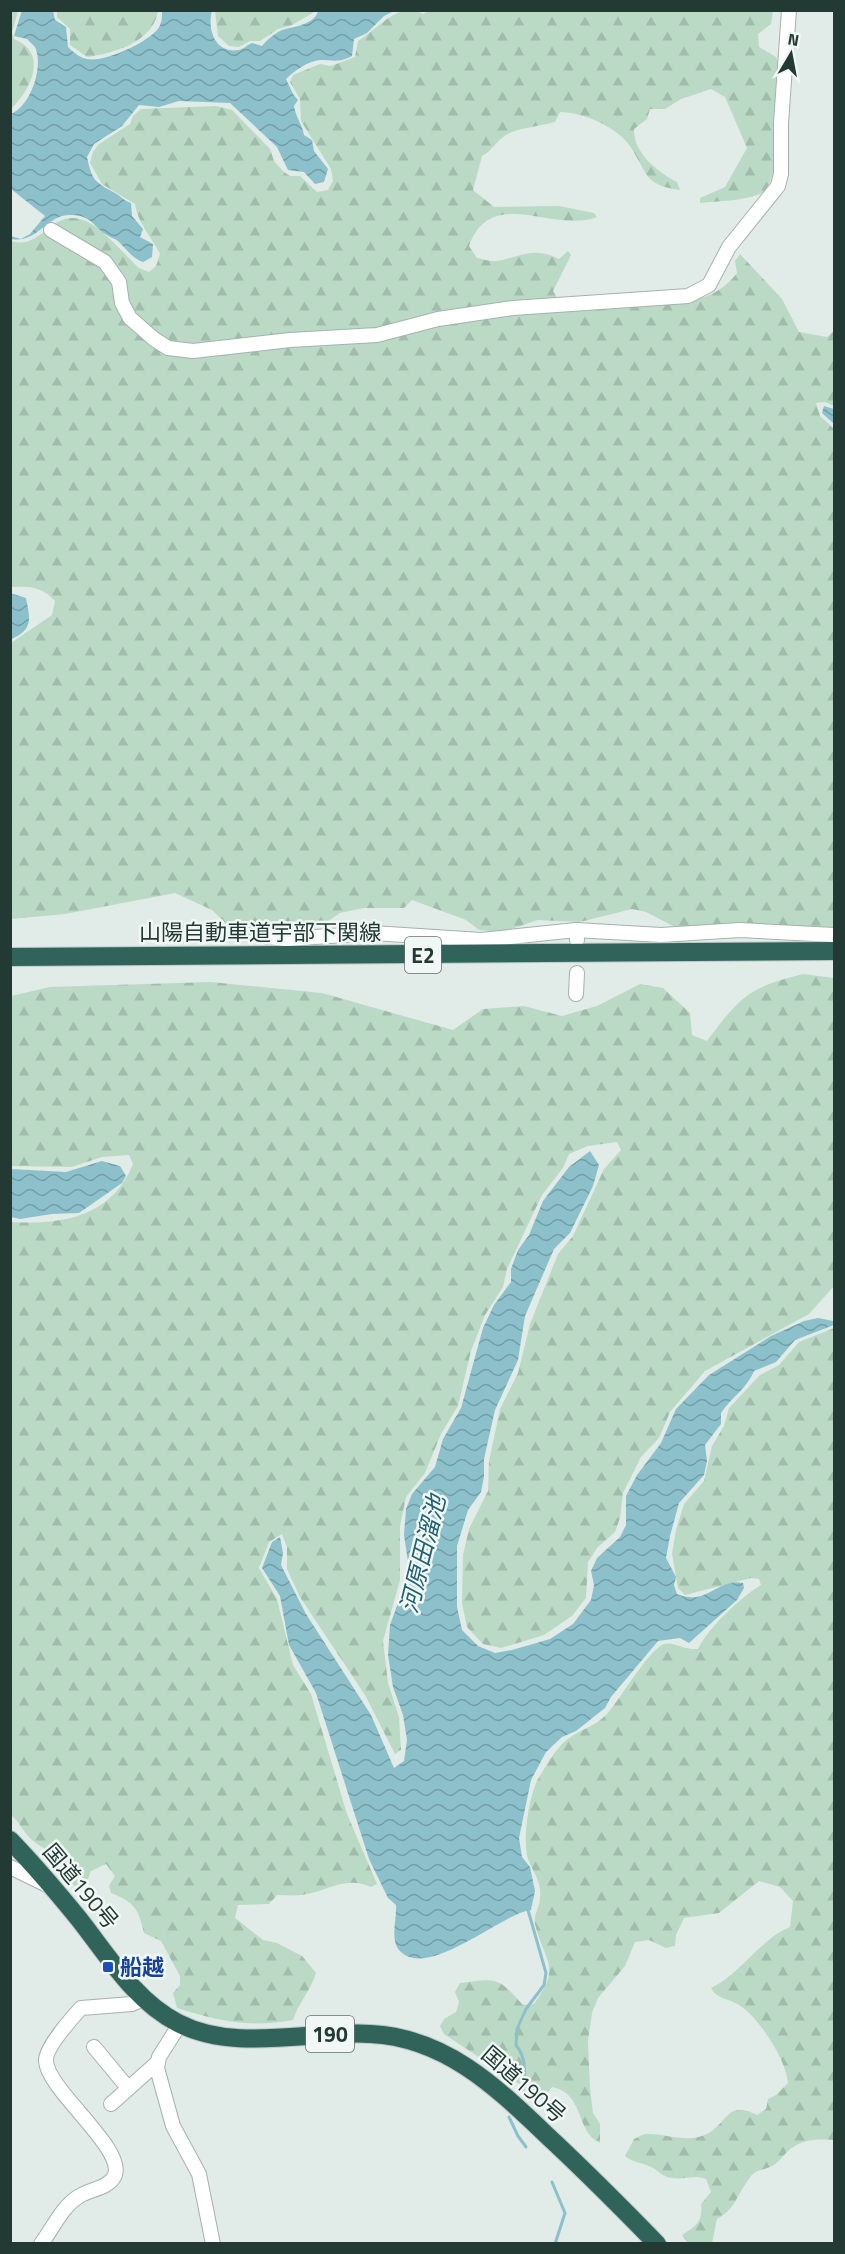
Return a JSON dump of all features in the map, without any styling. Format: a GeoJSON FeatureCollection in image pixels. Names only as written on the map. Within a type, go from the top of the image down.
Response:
{"type":"FeatureCollection","features":[{"type":"Feature","properties":{"kind":"highway","name":"山陽自動車道宇部下関線"},"geometry":{"type":"LineString","coordinates":[[10,957],[834,951]]}},
{"type":"Feature","properties":{"kind":"highway","name":"国道190号"},"geometry":{"type":"LineString","coordinates":[[10,1840],[55,1889],[143,1999],[180,2024],[230,2037],[372,2034],[409,2040],[441,2051],[470,2067],[500,2091],[657,2244]]}},
{"type":"Feature","properties":{"kind":"street"},"geometry":{"type":"LineString","coordinates":[[51,230],[105,262],[119,282],[122,303],[130,318],[154,339],[168,348],[193,351],[290,340],[377,335],[438,319],[513,308],[688,296],[709,285],[729,247],[770,199],[778,186],[781,174],[781,123],[789,10]]}},
{"type":"Feature","properties":{"kind":"street"},"geometry":{"type":"LineString","coordinates":[[267,938],[286,939],[373,933],[481,940],[577,935],[661,935],[740,930],[834,935]]}},
{"type":"Feature","properties":{"kind":"street"},"geometry":{"type":"LineString","coordinates":[[576,994],[577,972]]}},
{"type":"Feature","properties":{"kind":"street"},"geometry":{"type":"LineString","coordinates":[[10,1867],[55,1889]]}},
{"type":"Feature","properties":{"kind":"street"},"geometry":{"type":"LineString","coordinates":[[41,2244],[69,2204],[79,2196],[107,2185],[115,2176],[116,2168],[104,2145],[55,2082],[46,2063],[47,2053],[81,2008],[132,2004],[143,1999]]}},
{"type":"Feature","properties":{"kind":"street"},"geometry":{"type":"LineString","coordinates":[[111,2104],[158,2062],[180,2024]]}},
{"type":"Feature","properties":{"kind":"street"},"geometry":{"type":"LineString","coordinates":[[94,2047],[128,2088]]}},
{"type":"Feature","properties":{"kind":"street"},"geometry":{"type":"LineString","coordinates":[[158,2062],[173,2126],[199,2174],[213,2244]]}},
{"type":"Feature","properties":{"kind":"green space"},"geometry":{"type":"Polygon","coordinates":[[[11,10],[18,11],[12,32],[14,39],[25,45],[34,62],[30,82],[11,109],[11,10]]]}},
{"type":"Feature","properties":{"kind":"green space"},"geometry":{"type":"Polygon","coordinates":[[[57,10],[158,11],[155,22],[141,38],[120,49],[87,57],[70,45],[70,29],[57,17],[57,10]]]}},
{"type":"Feature","properties":{"kind":"green space"},"geometry":{"type":"Polygon","coordinates":[[[215,10],[316,11],[292,25],[278,29],[260,41],[250,41],[239,47],[229,46],[218,36],[215,10]]]}},
{"type":"Feature","properties":{"kind":"green space"},"geometry":{"type":"Polygon","coordinates":[[[430,10],[773,11],[771,24],[758,34],[759,47],[776,57],[779,66],[778,136],[773,173],[768,187],[760,194],[700,203],[700,198],[725,187],[747,148],[725,97],[711,89],[681,99],[665,109],[650,109],[647,119],[634,129],[642,154],[662,173],[677,182],[680,190],[659,185],[653,181],[630,146],[608,127],[589,118],[560,112],[555,122],[507,134],[482,156],[473,190],[494,207],[559,206],[594,213],[597,217],[580,221],[508,214],[492,218],[479,228],[469,246],[477,258],[492,261],[534,253],[542,253],[559,259],[568,251],[571,255],[553,291],[557,298],[586,298],[685,289],[696,299],[702,298],[719,290],[737,273],[735,261],[740,254],[782,299],[799,332],[827,337],[834,331],[834,406],[825,402],[816,403],[820,416],[834,429],[834,930],[720,924],[689,928],[673,926],[646,912],[632,909],[580,922],[538,920],[502,932],[479,930],[466,920],[412,900],[404,908],[364,908],[340,913],[321,926],[291,933],[266,926],[256,936],[242,939],[212,910],[175,893],[65,914],[11,919],[11,643],[52,615],[55,601],[45,592],[35,588],[11,587],[11,241],[31,240],[55,223],[74,218],[86,221],[99,229],[139,268],[149,272],[156,266],[160,254],[142,224],[135,204],[102,184],[90,163],[93,152],[99,144],[130,124],[133,116],[141,109],[216,106],[232,110],[270,149],[274,161],[284,172],[290,176],[300,176],[317,192],[328,190],[333,181],[331,169],[301,121],[300,99],[290,82],[293,75],[320,64],[331,66],[355,57],[358,41],[397,13],[414,11],[423,14],[430,10]]]}},
{"type":"Feature","properties":{"kind":"green space"},"geometry":{"type":"Polygon","coordinates":[[[803,974],[834,978],[834,1286],[809,1314],[705,1371],[670,1412],[659,1438],[641,1457],[623,1493],[620,1518],[615,1532],[597,1548],[588,1562],[586,1598],[572,1616],[544,1635],[501,1648],[483,1644],[467,1627],[462,1603],[463,1555],[469,1529],[488,1491],[489,1461],[500,1409],[518,1373],[530,1324],[558,1254],[573,1236],[604,1169],[621,1150],[617,1142],[588,1146],[569,1154],[563,1168],[542,1195],[507,1269],[503,1287],[485,1315],[471,1351],[458,1406],[441,1434],[425,1473],[406,1497],[400,1526],[400,1580],[383,1641],[388,1683],[399,1717],[401,1750],[395,1754],[365,1695],[300,1597],[287,1569],[287,1547],[282,1534],[269,1542],[259,1568],[277,1599],[293,1665],[311,1694],[347,1814],[377,1884],[371,1887],[344,1883],[301,1895],[277,1895],[269,1904],[238,1905],[235,1918],[263,1940],[277,1943],[302,1956],[316,1973],[293,2020],[262,2023],[234,2022],[177,2008],[173,1993],[180,1985],[180,1976],[161,1941],[144,1933],[134,1907],[111,1893],[109,1886],[115,1876],[106,1864],[91,1871],[88,1879],[75,1886],[64,1878],[56,1857],[29,1837],[11,1815],[11,1222],[49,1222],[83,1214],[112,1196],[124,1182],[133,1164],[129,1155],[102,1157],[72,1167],[11,1166],[11,996],[50,987],[210,982],[322,993],[453,1030],[483,1009],[524,1006],[562,1016],[597,1006],[640,984],[663,988],[690,1013],[692,1035],[707,1041],[728,1014],[757,989],[803,974]]]}},
{"type":"Feature","properties":{"kind":"green space"},"geometry":{"type":"Polygon","coordinates":[[[834,1328],[834,2140],[802,2142],[791,2148],[774,2165],[755,2173],[749,2178],[731,2208],[717,2219],[712,2243],[688,2243],[682,2235],[698,2223],[701,2204],[711,2192],[706,2179],[669,2177],[625,2156],[634,2139],[644,2134],[684,2138],[699,2137],[714,2129],[734,2111],[747,2111],[757,2115],[766,2109],[768,2099],[776,2095],[788,2083],[783,2063],[755,2019],[739,2005],[720,1997],[711,1988],[732,1974],[779,1932],[790,1927],[793,1901],[780,1887],[759,1881],[719,1913],[684,1918],[676,1935],[675,1946],[666,1948],[649,1940],[635,1942],[625,1966],[598,1998],[592,2013],[588,2041],[590,2088],[593,2113],[600,2124],[600,2143],[592,2138],[575,2104],[563,2091],[552,2087],[542,2099],[444,2034],[440,2026],[444,2019],[456,2012],[459,2002],[455,1992],[460,1983],[490,1980],[502,1984],[523,2005],[534,2004],[542,1991],[547,1981],[549,1964],[535,1924],[540,1892],[526,1851],[529,1807],[538,1779],[564,1742],[606,1715],[657,1648],[668,1643],[698,1649],[709,1632],[726,1614],[761,1585],[759,1579],[751,1578],[685,1595],[678,1588],[672,1554],[676,1530],[684,1504],[704,1481],[712,1446],[724,1426],[729,1408],[760,1375],[779,1365],[799,1342],[834,1328]]]}},
{"type":"Feature","properties":{"kind":"water"},"geometry":{"type":"Polygon","coordinates":[[[22,10],[53,11],[55,20],[66,27],[68,47],[81,57],[91,59],[111,56],[149,37],[159,27],[162,11],[212,11],[211,25],[215,39],[224,48],[231,50],[241,49],[252,43],[262,46],[280,31],[312,20],[318,11],[394,11],[384,16],[367,33],[354,39],[352,56],[340,60],[311,62],[286,79],[298,100],[294,106],[304,135],[312,140],[314,151],[328,169],[324,182],[315,184],[304,172],[288,170],[277,147],[230,103],[179,101],[159,107],[139,105],[122,126],[94,144],[87,157],[95,180],[131,203],[132,216],[143,229],[140,237],[153,244],[152,257],[143,262],[89,220],[79,216],[63,216],[36,233],[22,239],[30,234],[45,216],[11,189],[11,114],[18,110],[30,94],[37,74],[35,47],[27,39],[14,36],[22,10]]]}},
{"type":"Feature","properties":{"kind":"water"},"geometry":{"type":"Polygon","coordinates":[[[824,406],[834,409],[834,424],[822,413],[824,406]]]}},
{"type":"Feature","properties":{"kind":"water"},"geometry":{"type":"Polygon","coordinates":[[[10,593],[26,598],[29,617],[29,623],[24,632],[11,639],[10,593]]]}},
{"type":"Feature","properties":{"kind":"water","name":"河原田溜池"},"geometry":{"type":"Polygon","coordinates":[[[590,1151],[599,1165],[593,1186],[570,1233],[554,1249],[525,1316],[518,1360],[495,1410],[484,1459],[481,1492],[468,1510],[457,1546],[457,1607],[462,1630],[478,1646],[495,1653],[512,1650],[550,1639],[573,1624],[591,1600],[594,1585],[591,1571],[597,1558],[620,1537],[626,1525],[626,1496],[637,1475],[661,1443],[676,1409],[709,1375],[771,1336],[804,1321],[818,1318],[833,1321],[834,1325],[795,1340],[776,1362],[754,1371],[748,1382],[721,1413],[721,1424],[705,1445],[707,1461],[704,1475],[679,1503],[666,1558],[676,1577],[674,1585],[677,1594],[696,1597],[734,1582],[743,1583],[744,1588],[737,1600],[689,1643],[680,1638],[658,1641],[611,1697],[605,1708],[576,1731],[562,1737],[546,1752],[531,1780],[519,1838],[522,1857],[530,1867],[535,1891],[531,1910],[518,1914],[445,1952],[427,1958],[411,1958],[399,1950],[396,1945],[394,1934],[396,1905],[388,1898],[369,1859],[316,1693],[289,1645],[280,1596],[262,1568],[272,1542],[280,1537],[283,1553],[281,1565],[306,1614],[371,1715],[394,1768],[404,1761],[407,1740],[403,1715],[393,1687],[388,1655],[390,1625],[408,1562],[404,1535],[406,1509],[412,1494],[435,1467],[443,1439],[461,1408],[483,1328],[494,1305],[511,1282],[511,1269],[518,1250],[529,1235],[543,1201],[569,1167],[590,1151]]]}},
{"type":"Feature","properties":{"kind":"water"},"geometry":{"type":"Polygon","coordinates":[[[102,1161],[120,1166],[126,1176],[122,1183],[79,1213],[20,1219],[11,1217],[11,1169],[66,1172],[102,1161]]]}},
{"type":"Feature","properties":{"kind":"waterway"},"geometry":{"type":"LineString","coordinates":[[523,2091],[524,2066],[520,2050],[516,2045],[517,2029],[526,2009],[544,1985],[546,1973],[528,1910]]}},
{"type":"Feature","properties":{"kind":"waterway"},"geometry":{"type":"LineString","coordinates":[[509,2117],[526,2147]]}},
{"type":"Feature","properties":{"kind":"waterway"},"geometry":{"type":"LineString","coordinates":[[552,2182],[565,2213],[555,2244]]}},
{"type":"Feature","properties":{"kind":"place","name":"船越"},"geometry":{"type":"Point","coordinates":[108,1967]}}]}
